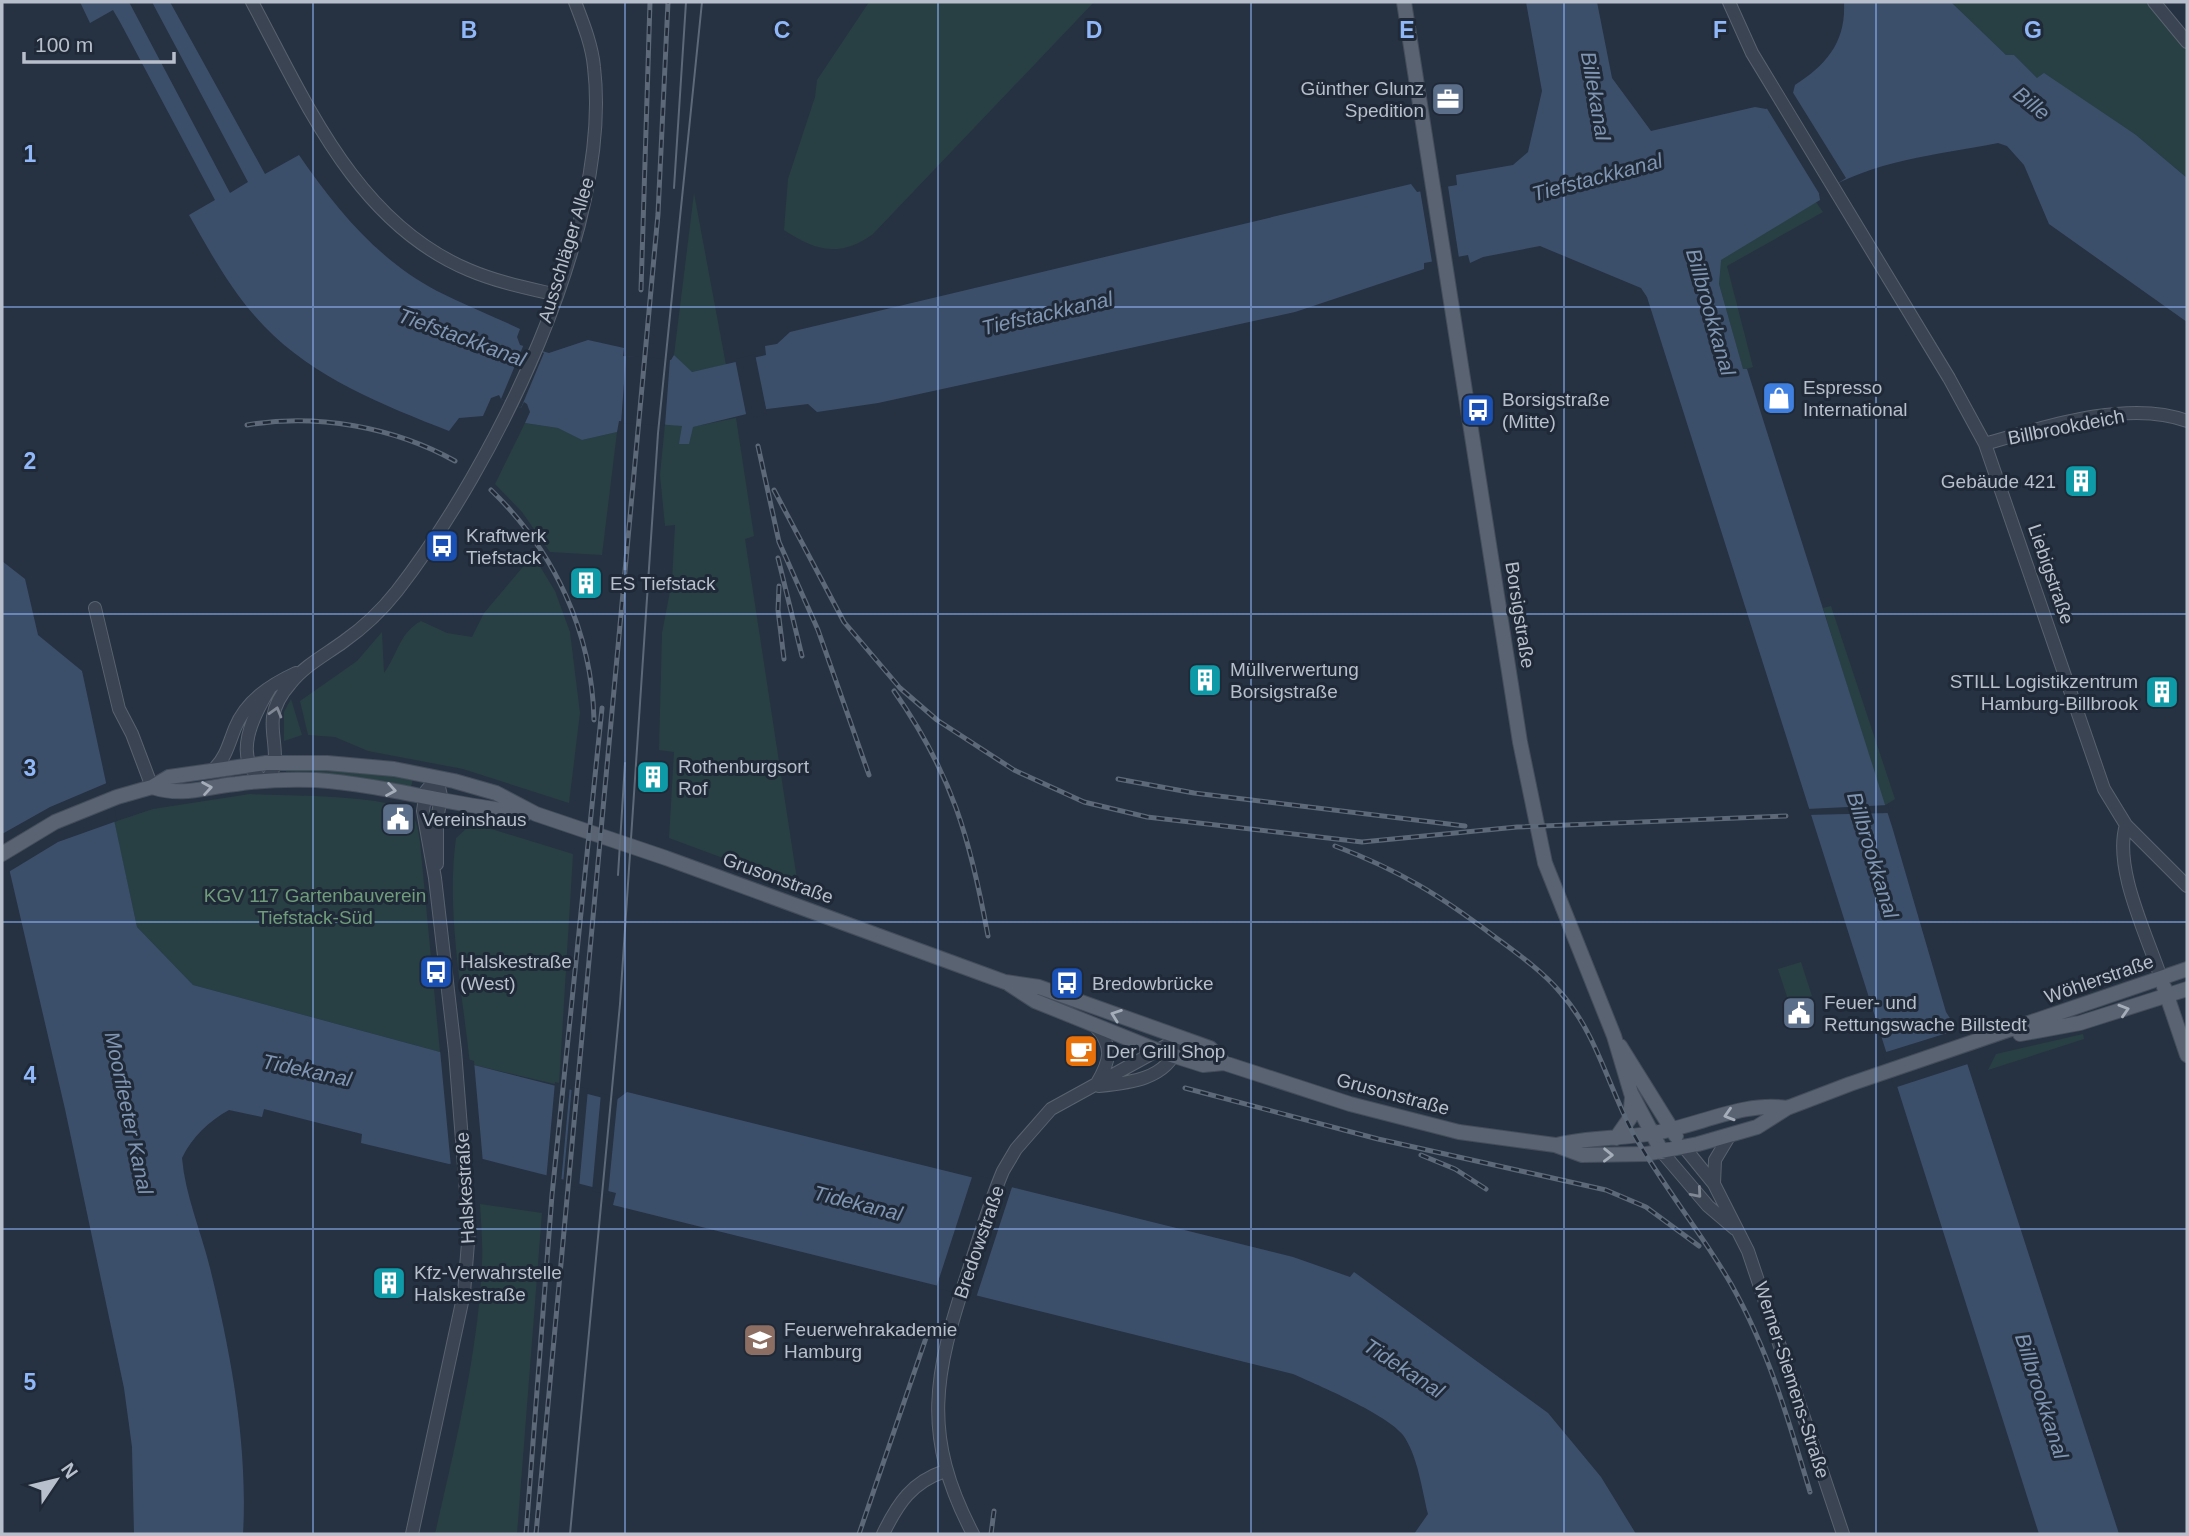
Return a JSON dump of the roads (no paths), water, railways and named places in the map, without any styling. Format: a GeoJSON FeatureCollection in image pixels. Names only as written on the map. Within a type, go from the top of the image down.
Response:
{"type":"FeatureCollection","features":[{"type":"Feature","properties":{"kind":"main road","name":"Borsigstraße"},"geometry":{"type":"LineString","coordinates":[[1404,2],[1520,742],[1541,850],[1614,1036],[1631,1093],[1662,1152]]}},
{"type":"Feature","properties":{"kind":"main road","name":"Grusonstraße"},"geometry":{"type":"LineString","coordinates":[[152,787],[169,777],[215,768],[275,762],[354,764],[437,778],[496,793],[536,814],[666,858],[1005,982],[1039,987],[1210,1048],[1224,1063]]}},
{"type":"Feature","properties":{"kind":"main road","name":"Grusonstraße"},"geometry":{"type":"LineString","coordinates":[[152,787],[174,794],[264,781],[316,780],[425,796],[490,810],[536,814]]}},
{"type":"Feature","properties":{"kind":"main road"},"geometry":{"type":"LineString","coordinates":[[2,855],[55,822],[152,787]]}},
{"type":"Feature","properties":{"kind":"main road","name":"Wöhlerstraße"},"geometry":{"type":"LineString","coordinates":[[1662,1152],[1730,1135],[1769,1121],[1787,1108],[1874,1076],[2187,969]]}},
{"type":"Feature","properties":{"kind":"main road"},"geometry":{"type":"LineString","coordinates":[[2161,978],[2187,1055]]}},
{"type":"Feature","properties":{"kind":"main road","name":"Grusonstraße"},"geometry":{"type":"LineString","coordinates":[[1005,982],[1035,1001],[1174,1056],[1203,1065],[1224,1063],[1350,1104],[1460,1132],[1555,1145],[1581,1155],[1662,1152]]}},
{"type":"Feature","properties":{"kind":"main road","name":"Wöhlerstraße"},"geometry":{"type":"LineString","coordinates":[[1984,1040],[2080,1023],[2187,989]]}},
{"type":"Feature","properties":{"kind":"main road","name":"Borsigstraße"},"geometry":{"type":"LineString","coordinates":[[1614,1036],[1684,1147]]}},
{"type":"Feature","properties":{"kind":"main road"},"geometry":{"type":"LineString","coordinates":[[1616,1138],[1630,1118],[1631,1093]]}},
{"type":"Feature","properties":{"kind":"main road","name":"Wöhlerstraße"},"geometry":{"type":"LineString","coordinates":[[1671,1130],[1764,1104],[1787,1108]]}},
{"type":"Feature","properties":{"kind":"main road","name":"Grusonstraße"},"geometry":{"type":"LineString","coordinates":[[1555,1145],[1579,1139],[1616,1138],[1671,1130]]}},
{"type":"Feature","properties":{"kind":"street"},"geometry":{"type":"LineString","coordinates":[[251,2],[322,132],[373,201],[397,224],[428,247],[467,270],[557,295]]}},
{"type":"Feature","properties":{"kind":"street","name":"Ausschläger Allee"},"geometry":{"type":"LineString","coordinates":[[215,768],[223,758],[246,708],[270,688],[303,670],[356,632],[396,592],[473,477],[511,404],[557,295],[589,180],[596,125],[594,66],[575,2]]}},
{"type":"Feature","properties":{"kind":"street","name":"Liebigstraße"},"geometry":{"type":"LineString","coordinates":[[1729,2],[1752,53],[1953,383],[1985,444],[2104,789],[2126,825],[2187,886]]}},
{"type":"Feature","properties":{"kind":"street"},"geometry":{"type":"LineString","coordinates":[[2154,2],[2187,42]]}},
{"type":"Feature","properties":{"kind":"street","name":"Billbrookdeich"},"geometry":{"type":"LineString","coordinates":[[1985,444],[2026,432],[2118,414],[2168,414],[2187,421]]}},
{"type":"Feature","properties":{"kind":"street"},"geometry":{"type":"LineString","coordinates":[[94,608],[119,709],[132,734],[152,787]]}},
{"type":"Feature","properties":{"kind":"street","name":"Ausschläger Allee"},"geometry":{"type":"LineString","coordinates":[[275,762],[273,714],[289,684],[303,670]]}},
{"type":"Feature","properties":{"kind":"street"},"geometry":{"type":"LineString","coordinates":[[270,688],[250,732],[246,751],[248,764],[264,781],[272,772],[275,762]]}},
{"type":"Feature","properties":{"kind":"street"},"geometry":{"type":"LineString","coordinates":[[425,796],[437,778]]}},
{"type":"Feature","properties":{"kind":"street","name":"Halskestraße"},"geometry":{"type":"LineString","coordinates":[[435,878],[440,799],[437,778]]}},
{"type":"Feature","properties":{"kind":"street","name":"Halskestraße"},"geometry":{"type":"LineString","coordinates":[[412,1534],[464,1293],[469,1230],[455,1051],[435,878],[423,811],[425,796]]}},
{"type":"Feature","properties":{"kind":"street"},"geometry":{"type":"LineString","coordinates":[[2126,825],[2122,840],[2123,863],[2161,978]]}},
{"type":"Feature","properties":{"kind":"street"},"geometry":{"type":"LineString","coordinates":[[1095,1087],[1110,1054],[1106,1040],[1096,1027]]}},
{"type":"Feature","properties":{"kind":"street"},"geometry":{"type":"LineString","coordinates":[[1174,1056],[1180,1038]]}},
{"type":"Feature","properties":{"kind":"street","name":"Bredowstraße"},"geometry":{"type":"LineString","coordinates":[[973,1534],[945,1471],[937,1400],[940,1366],[958,1303],[1003,1171],[1016,1149],[1051,1109],[1180,1038]]}},
{"type":"Feature","properties":{"kind":"street","name":"Bredowstraße"},"geometry":{"type":"LineString","coordinates":[[1095,1087],[1122,1084],[1156,1073],[1169,1065],[1174,1056]]}},
{"type":"Feature","properties":{"kind":"street"},"geometry":{"type":"LineString","coordinates":[[1714,1184],[1715,1160],[1730,1135]]}},
{"type":"Feature","properties":{"kind":"street","name":"Werner-Siemens-Straße"},"geometry":{"type":"LineString","coordinates":[[1684,1147],[1714,1184],[1748,1251],[1764,1291],[1843,1534]]}},
{"type":"Feature","properties":{"kind":"street","name":"Werner-Siemens-Straße"},"geometry":{"type":"LineString","coordinates":[[1662,1152],[1708,1206],[1735,1230]]}},
{"type":"Feature","properties":{"kind":"street"},"geometry":{"type":"LineString","coordinates":[[883,1534],[907,1492],[925,1478],[945,1471]]}},
{"type":"Feature","properties":{"kind":"water"},"geometry":{"type":"Polygon","coordinates":[[[80,2],[129,2],[230,193],[248,182],[152,2],[170,2],[265,174],[299,155],[343,214],[360,232],[377,249],[416,278],[447,296],[520,329],[517,337],[520,345],[549,353],[588,340],[624,348],[623,356],[671,360],[674,355],[692,372],[766,355],[765,346],[777,344],[790,332],[1411,184],[1417,192],[1457,185],[1456,175],[1513,165],[1528,152],[1542,91],[1526,2],[1597,2],[1612,78],[1651,131],[1755,107],[1766,109],[1793,93],[1795,85],[1816,69],[1832,51],[1842,29],[1844,2],[1951,2],[2006,55],[2014,55],[2037,78],[2044,73],[2136,135],[2187,178],[2187,322],[2049,224],[2024,165],[2007,146],[1998,143],[1905,160],[1861,173],[1839,183],[1819,194],[1820,200],[1721,260],[1719,284],[1743,369],[1747,369],[1893,830],[1946,1012],[1955,1026],[2119,1534],[2039,1534],[1647,297],[1641,288],[1540,246],[1483,257],[1470,263],[1468,255],[1424,263],[1424,269],[1295,312],[878,403],[817,412],[808,404],[767,409],[693,427],[689,444],[679,444],[682,426],[619,421],[617,432],[582,440],[558,428],[525,423],[530,412],[527,404],[524,402],[521,408],[501,399],[499,395],[491,398],[483,416],[459,418],[449,431],[375,400],[327,375],[284,344],[253,314],[223,273],[189,215],[215,200],[120,22],[113,10],[90,23],[80,2]]]}},
{"type":"Feature","properties":{"kind":"water"},"geometry":{"type":"Polygon","coordinates":[[[2,561],[25,579],[38,635],[82,671],[137,927],[193,985],[440,1052],[470,1064],[615,1101],[627,1092],[1293,1257],[1350,1277],[1354,1272],[1548,1413],[1601,1477],[1636,1534],[1414,1534],[1428,1514],[1416,1463],[1403,1435],[1368,1410],[1293,1374],[613,1205],[616,1193],[483,1159],[449,1164],[361,1143],[362,1134],[264,1109],[262,1117],[229,1110],[222,1114],[196,1136],[182,1158],[190,1199],[218,1300],[231,1366],[243,1467],[243,1534],[134,1534],[132,1447],[124,1388],[65,1109],[2,838],[2,561]]]}},
{"type":"Feature","properties":{"kind":"tram line"},"geometry":{"type":"LineString","coordinates":[[674,188],[686,2]]}},
{"type":"Feature","properties":{"kind":"tram line"},"geometry":{"type":"LineString","coordinates":[[570,1534],[620,1004],[658,433],[702,2]]}},
{"type":"Feature","properties":{"kind":"tram line"},"geometry":{"type":"LineString","coordinates":[[618,875],[625,763]]}},
{"type":"Feature","properties":{"kind":"railway"},"geometry":{"type":"LineString","coordinates":[[641,290],[650,2]]}},
{"type":"Feature","properties":{"kind":"railway"},"geometry":{"type":"LineString","coordinates":[[536,1534],[658,214],[668,2]]}},
{"type":"Feature","properties":{"kind":"railway"},"geometry":{"type":"LineString","coordinates":[[247,425],[300,421],[354,426],[406,439],[455,461]]}},
{"type":"Feature","properties":{"kind":"railway"},"geometry":{"type":"LineString","coordinates":[[758,446],[779,542],[818,630],[869,775]]}},
{"type":"Feature","properties":{"kind":"railway"},"geometry":{"type":"LineString","coordinates":[[491,490],[533,539],[565,594],[586,655],[594,720]]}},
{"type":"Feature","properties":{"kind":"railway"},"geometry":{"type":"LineString","coordinates":[[774,490],[844,622],[900,688],[937,720],[1014,770],[1084,802],[1147,817],[1362,842],[1517,827],[1786,816]]}},
{"type":"Feature","properties":{"kind":"railway"},"geometry":{"type":"LineString","coordinates":[[778,558],[802,656]]}},
{"type":"Feature","properties":{"kind":"railway"},"geometry":{"type":"LineString","coordinates":[[779,586],[778,610],[784,659]]}},
{"type":"Feature","properties":{"kind":"railway"},"geometry":{"type":"LineString","coordinates":[[894,691],[931,751],[956,808],[974,868],[988,936]]}},
{"type":"Feature","properties":{"kind":"railway"},"geometry":{"type":"LineString","coordinates":[[526,1534],[552,1195],[602,708]]}},
{"type":"Feature","properties":{"kind":"railway"},"geometry":{"type":"LineString","coordinates":[[1118,779],[1194,793],[1465,826]]}},
{"type":"Feature","properties":{"kind":"railway"},"geometry":{"type":"LineString","coordinates":[[1335,846],[1400,875],[1456,909],[1538,970],[1572,1008],[1592,1042],[1633,1133],[1731,1284],[1744,1309],[1776,1386],[1810,1492]]}},
{"type":"Feature","properties":{"kind":"railway"},"geometry":{"type":"LineString","coordinates":[[1185,1088],[1378,1139],[1606,1190],[1646,1207],[1699,1246]]}},
{"type":"Feature","properties":{"kind":"railway"},"geometry":{"type":"LineString","coordinates":[[1421,1155],[1455,1169],[1486,1189]]}},
{"type":"Feature","properties":{"kind":"railway"},"geometry":{"type":"LineString","coordinates":[[859,1534],[928,1332]]}},
{"type":"Feature","properties":{"kind":"railway"},"geometry":{"type":"LineString","coordinates":[[991,1534],[994,1511]]}},
{"type":"Feature","properties":{"kind":"place","name":"Günther Glunz Spedition"},"geometry":{"type":"Point","coordinates":[1448,99]}},
{"type":"Feature","properties":{"kind":"place","name":"Espresso International"},"geometry":{"type":"Point","coordinates":[1779,398]}},
{"type":"Feature","properties":{"kind":"place","name":"Borsigstraße (Mitte)"},"geometry":{"type":"Point","coordinates":[1478,410]}},
{"type":"Feature","properties":{"kind":"place","name":"Gebäude 421"},"geometry":{"type":"Point","coordinates":[2081,481]}},
{"type":"Feature","properties":{"kind":"place","name":"Kraftwerk Tiefstack"},"geometry":{"type":"Point","coordinates":[442,546]}},
{"type":"Feature","properties":{"kind":"place","name":"ES Tiefstack"},"geometry":{"type":"Point","coordinates":[586,583]}},
{"type":"Feature","properties":{"kind":"place","name":"Müllverwertung Borsigstraße"},"geometry":{"type":"Point","coordinates":[1205,680]}},
{"type":"Feature","properties":{"kind":"place","name":"STILL Logistikzentrum Hamburg-Billbrook"},"geometry":{"type":"Point","coordinates":[2162,692]}},
{"type":"Feature","properties":{"kind":"place","name":"Rothenburgsort Rof"},"geometry":{"type":"Point","coordinates":[653,777]}},
{"type":"Feature","properties":{"kind":"place","name":"Vereinshaus"},"geometry":{"type":"Point","coordinates":[398,819]}},
{"type":"Feature","properties":{"kind":"place","name":"Halskestraße (West)"},"geometry":{"type":"Point","coordinates":[436,972]}},
{"type":"Feature","properties":{"kind":"place","name":"Bredowbrücke"},"geometry":{"type":"Point","coordinates":[1067,983]}},
{"type":"Feature","properties":{"kind":"place","name":"Feuer- und Rettungswache Billstedt"},"geometry":{"type":"Point","coordinates":[1799,1013]}},
{"type":"Feature","properties":{"kind":"place","name":"Der Grill Shop"},"geometry":{"type":"Point","coordinates":[1081,1051]}},
{"type":"Feature","properties":{"kind":"place","name":"Kfz-Verwahrstelle Halskestraße"},"geometry":{"type":"Point","coordinates":[389,1283]}},
{"type":"Feature","properties":{"kind":"place","name":"Feuerwehrakademie Hamburg"},"geometry":{"type":"Point","coordinates":[760,1340]}},
{"type":"Feature","properties":{"kind":"water label","name":"Billekanal"},"geometry":{"type":"Point","coordinates":[1596,96]}},
{"type":"Feature","properties":{"kind":"water label","name":"Bille"},"geometry":{"type":"Point","coordinates":[2032,103]}},
{"type":"Feature","properties":{"kind":"water label","name":"Tiefstackkanal"},"geometry":{"type":"Point","coordinates":[1597,177]}},
{"type":"Feature","properties":{"kind":"water label","name":"Billbrookkanal"},"geometry":{"type":"Point","coordinates":[1711,312]}},
{"type":"Feature","properties":{"kind":"water label","name":"Tiefstackkanal"},"geometry":{"type":"Point","coordinates":[1047,313]}},
{"type":"Feature","properties":{"kind":"water label","name":"Tiefstackkanal"},"geometry":{"type":"Point","coordinates":[462,337]}},
{"type":"Feature","properties":{"kind":"water label","name":"Billbrookkanal"},"geometry":{"type":"Point","coordinates":[1873,855]}},
{"type":"Feature","properties":{"kind":"water label","name":"Tidekanal"},"geometry":{"type":"Point","coordinates":[307,1070]}},
{"type":"Feature","properties":{"kind":"water label","name":"Moorfleeter Kanal"},"geometry":{"type":"Point","coordinates":[129,1113]}},
{"type":"Feature","properties":{"kind":"water label","name":"Tidekanal"},"geometry":{"type":"Point","coordinates":[858,1203]}},
{"type":"Feature","properties":{"kind":"water label","name":"Tidekanal"},"geometry":{"type":"Point","coordinates":[1404,1368]}},
{"type":"Feature","properties":{"kind":"water label","name":"Billbrookkanal"},"geometry":{"type":"Point","coordinates":[2042,1396]}},
{"type":"Feature","properties":{"kind":"park label","name":"KGV 117 Gartenbauverein Tiefstack-Süd"},"geometry":{"type":"Point","coordinates":[315,906]}}]}
